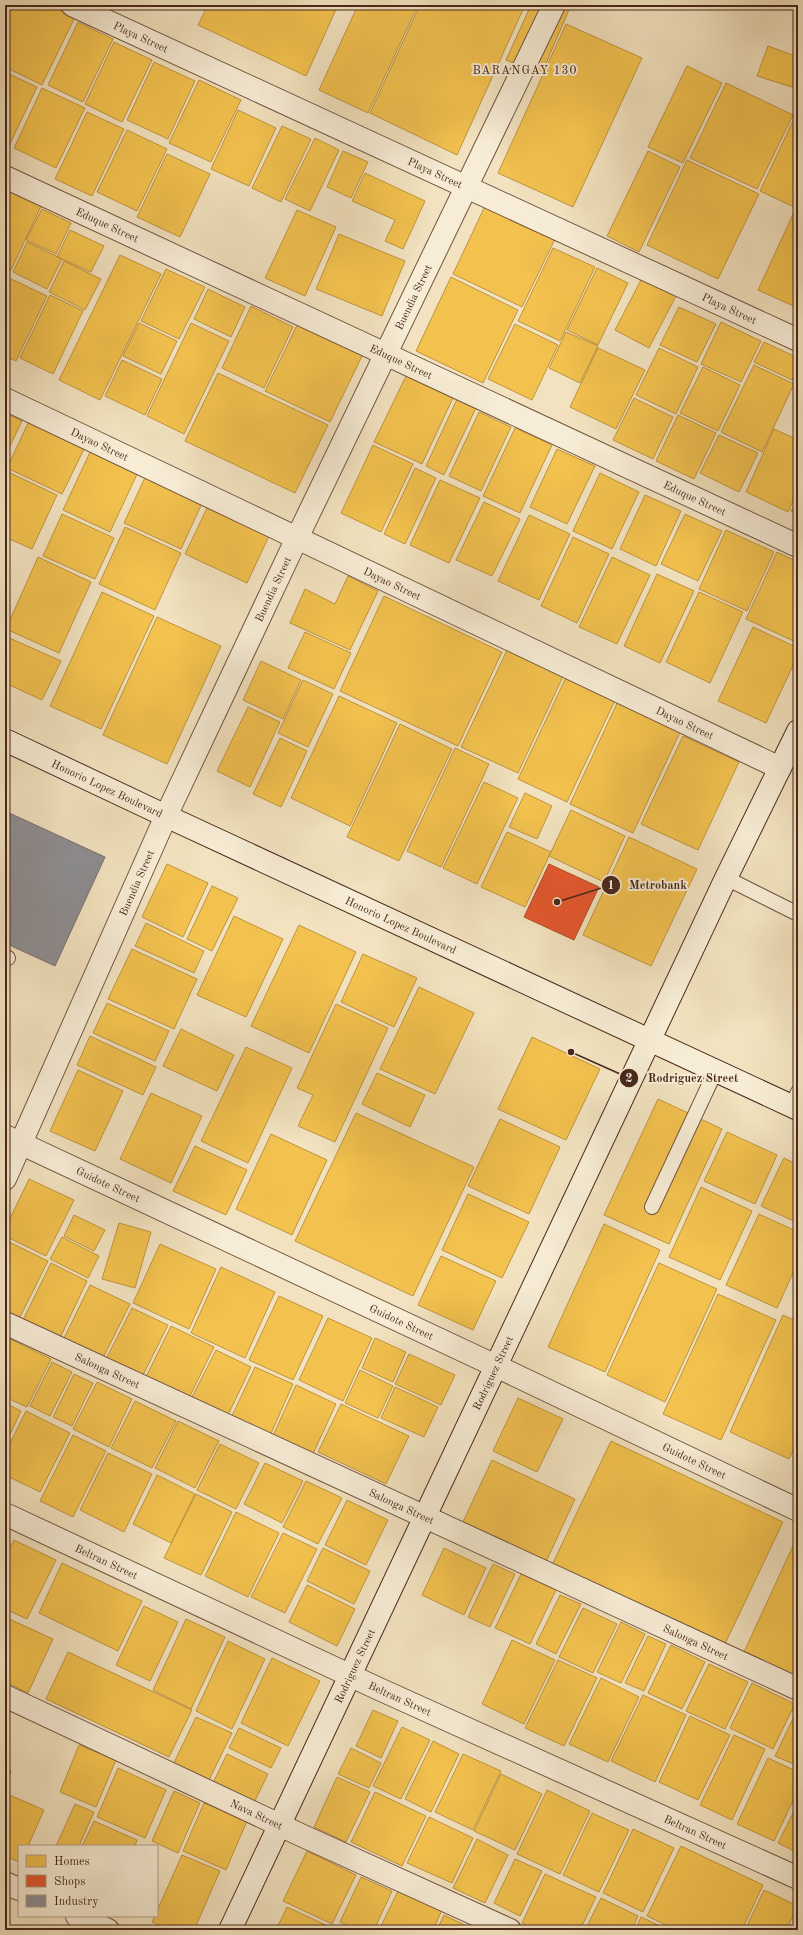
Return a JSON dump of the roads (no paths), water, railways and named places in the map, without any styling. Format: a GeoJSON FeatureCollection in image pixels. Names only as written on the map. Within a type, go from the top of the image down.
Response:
{"type":"FeatureCollection","features":[{"type":"Feature","properties":{"kind":"street","name":"Playa Street"},"geometry":{"type":"LineString","coordinates":[[72,5],[798,340]]}},
{"type":"Feature","properties":{"kind":"street","name":"Buendia Street"},"geometry":{"type":"LineString","coordinates":[[5,1179],[13,1139],[297,538],[554,5]]}},
{"type":"Feature","properties":{"kind":"street","name":"Eduque Street"},"geometry":{"type":"LineString","coordinates":[[5,177],[798,546]]}},
{"type":"Feature","properties":{"kind":"street","name":"Dayao Street"},"geometry":{"type":"LineString","coordinates":[[5,398],[780,768]]}},
{"type":"Feature","properties":{"kind":"street","name":"Rodriguez Street"},"geometry":{"type":"LineString","coordinates":[[230,1930],[726,878],[798,731]]}},
{"type":"Feature","properties":{"kind":"street","name":"Honorio Lopez Boulevard"},"geometry":{"type":"LineString","coordinates":[[5,740],[650,1040],[716,1070],[796,1102]]}},
{"type":"Feature","properties":{"kind":"street","name":"Guidote Street"},"geometry":{"type":"LineString","coordinates":[[13,1139],[798,1510]]}},
{"type":"Feature","properties":{"kind":"street","name":"Salonga Street"},"geometry":{"type":"LineString","coordinates":[[5,1323],[798,1690]]}},
{"type":"Feature","properties":{"kind":"street","name":"Beltran Street"},"geometry":{"type":"LineString","coordinates":[[5,1514],[351,1675],[798,1878]]}},
{"type":"Feature","properties":{"kind":"street","name":"Nava Street"},"geometry":{"type":"LineString","coordinates":[[5,1696],[510,1930]]}},
{"type":"Feature","properties":{"kind":"street"},"geometry":{"type":"LineString","coordinates":[[5,1883],[18,1889]]}},
{"type":"Feature","properties":{"kind":"street"},"geometry":{"type":"LineString","coordinates":[[79,1917],[108,1930]]}},
{"type":"Feature","properties":{"kind":"lane"},"geometry":{"type":"LineString","coordinates":[[726,878],[798,914]]}},
{"type":"Feature","properties":{"kind":"lane"},"geometry":{"type":"LineString","coordinates":[[652,1207],[716,1070]]}},
{"type":"Feature","properties":{"kind":"place","name":"Metrobank"},"geometry":{"type":"Point","coordinates":[557,902]}},
{"type":"Feature","properties":{"kind":"place","name":"Rodriguez Street"},"geometry":{"type":"Point","coordinates":[571,1052]}},
{"type":"Feature","properties":{"kind":"district","name":"BARANGAY 130"},"geometry":{"type":"Point","coordinates":[525,70]}}]}
